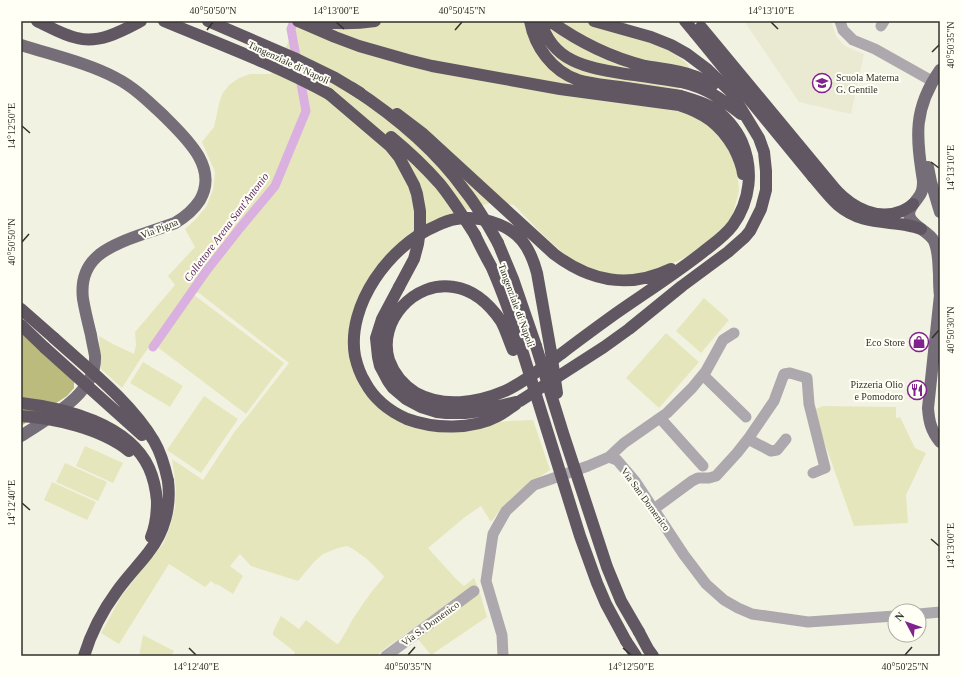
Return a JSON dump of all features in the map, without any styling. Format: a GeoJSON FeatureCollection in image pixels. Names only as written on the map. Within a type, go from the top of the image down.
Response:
{"type":"FeatureCollection","features":[{"type":"Feature","properties":{"kind":"highway"},"geometry":{"type":"LineString","coordinates":[[28,21],[54,29]]}},
{"type":"Feature","properties":{"kind":"highway"},"geometry":{"type":"LineString","coordinates":[[37,21],[77,38],[95,39],[117,33],[141,21]]}},
{"type":"Feature","properties":{"kind":"highway","name":"Tangenziale di Napoli"},"geometry":{"type":"LineString","coordinates":[[164,21],[261,62],[329,94],[355,110],[400,145],[440,184],[475,235],[499,286],[517,350]]}},
{"type":"Feature","properties":{"kind":"highway","name":"Tangenziale di Napoli"},"geometry":{"type":"LineString","coordinates":[[208,21],[294,58],[352,88],[384,110],[406,128],[445,166],[472,200],[498,243],[513,279],[607,567],[622,600],[653,656]]}},
{"type":"Feature","properties":{"kind":"highway"},"geometry":{"type":"LineString","coordinates":[[298,21],[359,46],[432,66],[560,89],[680,101],[696,100],[712,107],[725,118],[736,131],[749,164],[749,184],[740,213],[732,227],[696,258],[590,332],[536,372],[506,391],[481,399],[458,402],[447,402],[428,398],[405,385],[394,372],[388,356],[387,340],[391,323],[396,315],[410,298],[422,291],[451,286],[469,292],[483,300],[490,307],[501,322],[517,350],[518,366],[547,431],[580,536],[597,583],[606,604],[636,656]]}},
{"type":"Feature","properties":{"kind":"highway"},"geometry":{"type":"LineString","coordinates":[[316,21],[330,23],[358,23],[374,21]]}},
{"type":"Feature","properties":{"kind":"highway"},"geometry":{"type":"LineString","coordinates":[[530,21],[536,42],[543,54],[557,68],[571,77],[588,82],[680,101]]}},
{"type":"Feature","properties":{"kind":"highway"},"geometry":{"type":"LineString","coordinates":[[541,21],[551,43],[564,55],[577,63],[598,70],[681,77]]}},
{"type":"Feature","properties":{"kind":"highway"},"geometry":{"type":"LineString","coordinates":[[550,21],[583,42],[600,50],[681,77],[712,92],[748,120]]}},
{"type":"Feature","properties":{"kind":"highway"},"geometry":{"type":"LineString","coordinates":[[563,433],[551,352],[534,262],[526,246],[516,234],[505,226],[473,218],[455,219],[421,233],[409,242],[378,274],[365,298],[359,313],[354,344],[355,356],[362,376],[372,393],[379,401],[392,411],[408,419],[426,424],[444,426],[463,426],[483,421],[498,416],[520,401],[604,347],[629,329],[682,286],[728,252],[745,237],[754,225],[764,200],[766,171],[764,152],[759,138],[731,92],[707,69],[687,54],[671,45],[642,34],[594,21]]}},
{"type":"Feature","properties":{"kind":"highway"},"geometry":{"type":"LineString","coordinates":[[685,21],[697,27],[843,197],[852,204],[867,211],[896,218],[907,225],[921,229]]}},
{"type":"Feature","properties":{"kind":"highway"},"geometry":{"type":"LineString","coordinates":[[352,88],[391,110],[422,133],[554,254],[581,271],[611,280],[636,280],[664,272],[696,258]]}},
{"type":"Feature","properties":{"kind":"highway"},"geometry":{"type":"LineString","coordinates":[[329,94],[390,146],[399,157],[414,185],[417,194],[420,211],[420,230],[414,259],[382,319],[376,338],[380,366],[388,381],[393,388],[406,399],[421,407],[438,412],[474,412],[520,401]]}},
{"type":"Feature","properties":{"kind":"highway"},"geometry":{"type":"LineString","coordinates":[[896,218],[913,204]]}},
{"type":"Feature","properties":{"kind":"highway"},"geometry":{"type":"LineString","coordinates":[[21,309],[109,387],[134,414],[159,451],[168,481],[168,507],[160,535],[149,552],[117,590],[102,614],[89,641],[84,656]]}},
{"type":"Feature","properties":{"kind":"highway"},"geometry":{"type":"LineString","coordinates":[[21,325],[142,435],[153,448],[168,481]]}},
{"type":"Feature","properties":{"kind":"highway"},"geometry":{"type":"LineString","coordinates":[[21,402],[60,409],[86,418],[118,433],[133,446],[144,459],[153,478],[157,501],[157,517],[152,536],[130,574]]}},
{"type":"Feature","properties":{"kind":"highway"},"geometry":{"type":"LineString","coordinates":[[21,416],[66,424],[94,432],[121,445],[141,463],[151,482],[157,501]]}},
{"type":"Feature","properties":{"kind":"main road","name":"Via Pigna"},"geometry":{"type":"LineString","coordinates":[[21,45],[91,67],[117,78],[130,87],[176,127],[190,143],[204,166],[206,182],[199,201],[191,212],[183,218],[175,223],[120,242],[105,250],[92,262],[84,277],[82,291],[95,356],[94,370],[84,387],[73,400],[21,436]]}},
{"type":"Feature","properties":{"kind":"main road"},"geometry":{"type":"LineString","coordinates":[[940,70],[932,81],[921,108],[918,124],[918,145],[923,181],[921,192],[910,209],[909,214],[912,222],[928,234],[938,250],[940,296],[928,408],[933,433],[940,442]]}},
{"type":"Feature","properties":{"kind":"main road"},"geometry":{"type":"LineString","coordinates":[[932,81],[932,90],[927,107],[924,138],[926,158],[938,207]]}},
{"type":"Feature","properties":{"kind":"main road"},"geometry":{"type":"LineString","coordinates":[[913,204],[923,200],[938,207]]}},
{"type":"Feature","properties":{"kind":"street"},"geometry":{"type":"LineString","coordinates":[[840,21],[843,30],[853,40],[875,49],[932,81]]}},
{"type":"Feature","properties":{"kind":"street"},"geometry":{"type":"LineString","coordinates":[[503,656],[502,635],[486,581],[493,534],[506,511],[534,485],[609,457],[624,443],[666,414],[703,375],[723,340],[734,333]]}},
{"type":"Feature","properties":{"kind":"street"},"geometry":{"type":"LineString","coordinates":[[654,509],[692,481],[698,478],[709,478],[716,476],[748,439],[774,401],[784,374],[790,373],[807,378],[809,404],[825,468],[813,473]]}},
{"type":"Feature","properties":{"kind":"street"},"geometry":{"type":"LineString","coordinates":[[703,375],[746,417]]}},
{"type":"Feature","properties":{"kind":"street"},"geometry":{"type":"LineString","coordinates":[[660,418],[703,466]]}},
{"type":"Feature","properties":{"kind":"street"},"geometry":{"type":"LineString","coordinates":[[748,439],[771,451],[777,450],[786,439]]}},
{"type":"Feature","properties":{"kind":"street","name":"Via San Domenico"},"geometry":{"type":"LineString","coordinates":[[609,457],[617,460],[635,481],[684,555],[706,584],[724,600],[752,614],[808,622],[887,617]]}},
{"type":"Feature","properties":{"kind":"street","name":"Via S. Domenico"},"geometry":{"type":"LineString","coordinates":[[386,656],[474,591]]}},
{"type":"Feature","properties":{"kind":"street"},"geometry":{"type":"LineString","coordinates":[[927,613],[940,612]]}},
{"type":"Feature","properties":{"kind":"shaded area","name":"Scuola Materna G. Gentile"},"geometry":{"type":"Polygon","coordinates":[[[744,21],[831,21],[836,36],[845,46],[864,54],[851,114],[799,102],[744,21]]]}},
{"type":"Feature","properties":{"kind":"green space"},"geometry":{"type":"Polygon","coordinates":[[[297,21],[626,21],[631,36],[655,44],[669,51],[689,66],[668,110],[681,111],[711,128],[726,146],[737,166],[739,191],[732,217],[716,236],[686,257],[654,272],[621,277],[594,271],[571,260],[541,233],[514,205],[490,203],[446,216],[414,231],[362,296],[356,369],[406,425],[493,423],[533,420],[550,470],[526,486],[504,505],[491,522],[481,506],[465,517],[428,548],[464,586],[474,578],[487,617],[431,655],[417,638],[425,633],[420,624],[376,656],[296,656],[294,655],[295,652],[273,635],[281,616],[299,629],[306,620],[337,644],[339,643],[363,603],[384,577],[367,559],[347,546],[323,554],[298,581],[251,566],[240,554],[230,566],[243,576],[233,594],[211,581],[205,587],[169,564],[119,644],[101,633],[122,595],[163,544],[170,527],[175,507],[176,488],[172,459],[203,480],[235,431],[289,363],[199,293],[191,292],[141,358],[122,388],[100,368],[99,336],[134,354],[136,345],[135,332],[175,285],[168,276],[195,247],[185,229],[206,207],[213,190],[215,172],[202,142],[214,127],[222,94],[229,85],[239,78],[250,74],[271,74],[296,28],[297,21]]]}},
{"type":"Feature","properties":{"kind":"green space"},"geometry":{"type":"Polygon","coordinates":[[[194,295],[284,363],[246,414],[156,346],[194,295]]]}},
{"type":"Feature","properties":{"kind":"green space"},"geometry":{"type":"Polygon","coordinates":[[[704,298],[729,320],[701,353],[676,331],[704,298]]]}},
{"type":"Feature","properties":{"kind":"green space"},"geometry":{"type":"Polygon","coordinates":[[[21,333],[72,377],[74,388],[67,396],[21,426],[21,333]]]}},
{"type":"Feature","properties":{"kind":"green space"},"geometry":{"type":"Polygon","coordinates":[[[666,333],[699,362],[659,408],[626,378],[666,333]]]}},
{"type":"Feature","properties":{"kind":"green space"},"geometry":{"type":"Polygon","coordinates":[[[143,362],[183,386],[170,407],[130,383],[143,362]]]}},
{"type":"Feature","properties":{"kind":"green space"},"geometry":{"type":"Polygon","coordinates":[[[204,396],[238,419],[201,473],[167,450],[204,396]]]}},
{"type":"Feature","properties":{"kind":"green space"},"geometry":{"type":"Polygon","coordinates":[[[823,406],[896,407],[896,418],[900,417],[915,448],[926,453],[906,495],[908,523],[854,526],[813,410],[823,406]]]}},
{"type":"Feature","properties":{"kind":"green space"},"geometry":{"type":"Polygon","coordinates":[[[85,446],[123,463],[113,483],[76,466],[85,446]]]}},
{"type":"Feature","properties":{"kind":"green space"},"geometry":{"type":"Polygon","coordinates":[[[65,463],[107,482],[98,501],[56,482],[65,463]]]}},
{"type":"Feature","properties":{"kind":"green space"},"geometry":{"type":"Polygon","coordinates":[[[52,482],[96,502],[87,520],[44,500],[52,482]]]}},
{"type":"Feature","properties":{"kind":"green space"},"geometry":{"type":"Polygon","coordinates":[[[143,635],[174,651],[171,656],[139,656],[143,635]]]}},
{"type":"Feature","properties":{"kind":"waterway","name":"Collettore Arena Sant'Antonio"},"geometry":{"type":"LineString","coordinates":[[153,347],[207,270],[275,186],[306,111],[291,29],[294,21]]}},
{"type":"Feature","properties":{"kind":"place","name":"Scuola Materna G. Gentile"},"geometry":{"type":"Point","coordinates":[822,83]}},
{"type":"Feature","properties":{"kind":"place","name":"Eco Store"},"geometry":{"type":"Point","coordinates":[919,342]}},
{"type":"Feature","properties":{"kind":"place","name":"Pizzeria Olio e Pomodoro"},"geometry":{"type":"Point","coordinates":[917,390]}}]}
